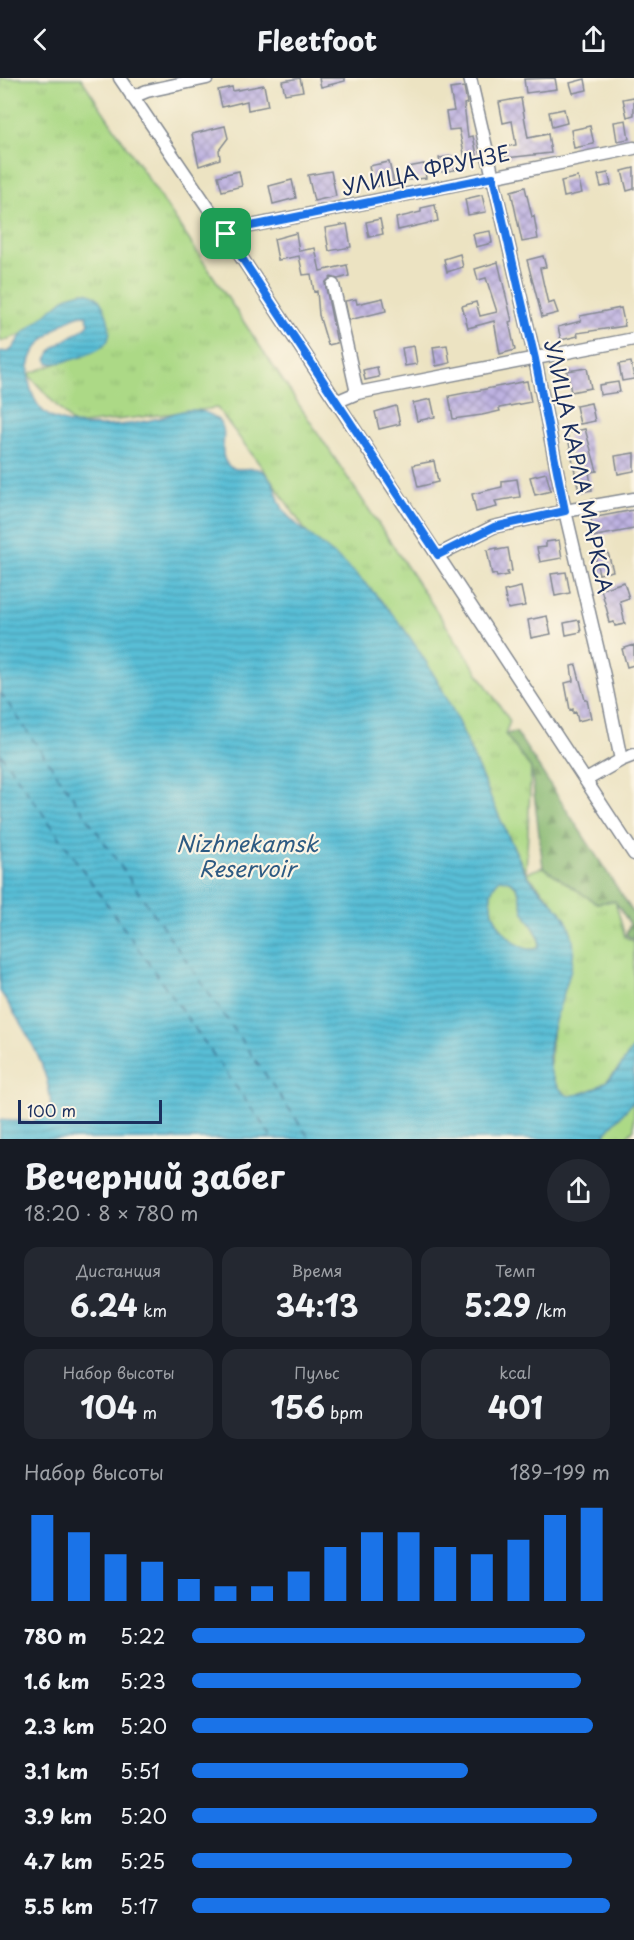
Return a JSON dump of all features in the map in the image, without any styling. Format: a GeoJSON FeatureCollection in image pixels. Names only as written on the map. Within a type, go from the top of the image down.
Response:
{"type":"FeatureCollection","features":[{"type":"Feature","properties":{"kind":"street"},"geometry":{"type":"LineString","coordinates":[[120,78],[226,234],[634,854]]}},
{"type":"Feature","properties":{"kind":"street"},"geometry":{"type":"LineString","coordinates":[[132,97],[147,91],[207,78]]}},
{"type":"Feature","properties":{"kind":"street","name":"УЛИЦА КАРЛА МАРКСА"},"geometry":{"type":"LineString","coordinates":[[470,78],[535,359],[565,511],[604,676],[621,760]]}},
{"type":"Feature","properties":{"kind":"street","name":"УЛИЦА ФРУНЗЕ"},"geometry":{"type":"LineString","coordinates":[[226,234],[246,227],[634,148]]}},
{"type":"Feature","properties":{"kind":"street"},"geometry":{"type":"LineString","coordinates":[[333,285],[357,393]]}},
{"type":"Feature","properties":{"kind":"street"},"geometry":{"type":"LineString","coordinates":[[336,402],[357,393],[634,339]]}},
{"type":"Feature","properties":{"kind":"street"},"geometry":{"type":"LineString","coordinates":[[438,555],[494,527],[634,499]]}},
{"type":"Feature","properties":{"kind":"street"},"geometry":{"type":"LineString","coordinates":[[586,780],[621,760],[634,756]]}},
{"type":"Feature","properties":{"kind":"green space"},"geometry":{"type":"Polygon","coordinates":[[[0,78],[81,78],[510,721],[505,734],[531,768],[526,873],[487,791],[461,727],[309,536],[270,478],[217,408],[74,425],[28,374],[104,346],[82,292],[22,334],[0,342],[0,78]]]}},
{"type":"Feature","properties":{"kind":"green space"},"geometry":{"type":"Polygon","coordinates":[[[516,732],[634,914],[634,939],[626,935],[630,924],[615,901],[596,903],[543,867],[531,768],[505,734],[516,732]]]}},
{"type":"Feature","properties":{"kind":"green space"},"geometry":{"type":"Polygon","coordinates":[[[543,867],[596,903],[615,901],[625,937],[634,941],[634,1047],[620,1067],[602,1086],[577,1095],[568,1096],[556,1087],[550,1070],[551,1042],[557,1009],[552,901],[526,873],[543,867]]]}},
{"type":"Feature","properties":{"kind":"green space"},"geometry":{"type":"Polygon","coordinates":[[[500,878],[511,882],[518,889],[525,914],[538,938],[538,948],[528,949],[518,945],[499,925],[493,913],[491,900],[493,888],[500,878]]]}},
{"type":"Feature","properties":{"kind":"green space"},"geometry":{"type":"Polygon","coordinates":[[[634,1101],[634,1129],[624,1139],[604,1139],[606,1132],[634,1101]]]}},
{"type":"Feature","properties":{"kind":"water","name":"Nizhnekamsk Reservoir"},"geometry":{"type":"Polygon","coordinates":[[[82,292],[96,297],[106,314],[109,328],[108,340],[90,354],[71,360],[48,363],[50,352],[55,347],[88,325],[86,315],[63,324],[39,345],[31,359],[29,375],[32,392],[40,408],[46,414],[64,422],[91,426],[135,423],[187,410],[200,411],[213,416],[222,426],[223,454],[227,464],[235,469],[255,469],[264,472],[272,482],[288,516],[365,583],[396,618],[417,648],[455,715],[525,872],[560,911],[570,929],[573,959],[550,1043],[549,1063],[554,1081],[568,1096],[591,1090],[604,1083],[615,1073],[634,1047],[634,1101],[606,1132],[604,1139],[0,1139],[0,1120],[33,1122],[51,1105],[49,1089],[40,1060],[0,991],[0,351],[8,352],[13,348],[22,334],[68,296],[82,292]],[[500,879],[493,889],[491,900],[493,913],[499,926],[518,945],[528,949],[538,948],[539,938],[525,914],[518,889],[513,883],[500,879]]]}},
{"type":"Feature","properties":{"kind":"building"},"geometry":{"type":"Polygon","coordinates":[[[300,78],[303,91],[285,94],[282,81],[300,78]]]}},
{"type":"Feature","properties":{"kind":"building"},"geometry":{"type":"Polygon","coordinates":[[[319,78],[345,78],[345,81],[321,87],[319,78]]]}},
{"type":"Feature","properties":{"kind":"building"},"geometry":{"type":"Polygon","coordinates":[[[555,78],[557,89],[526,93],[524,79],[555,78]]]}},
{"type":"Feature","properties":{"kind":"building"},"geometry":{"type":"Polygon","coordinates":[[[585,79],[587,90],[573,93],[570,83],[585,79]]]}},
{"type":"Feature","properties":{"kind":"building"},"geometry":{"type":"Polygon","coordinates":[[[264,85],[268,106],[248,110],[247,101],[222,107],[218,90],[232,87],[233,91],[264,85]]]}},
{"type":"Feature","properties":{"kind":"building"},"geometry":{"type":"Polygon","coordinates":[[[464,87],[468,137],[473,136],[477,155],[465,158],[459,129],[449,130],[446,112],[454,111],[450,89],[464,87]]]}},
{"type":"Feature","properties":{"kind":"building"},"geometry":{"type":"Polygon","coordinates":[[[634,97],[634,115],[627,117],[623,99],[634,97]]]}},
{"type":"Feature","properties":{"kind":"building"},"geometry":{"type":"Polygon","coordinates":[[[521,98],[528,138],[548,134],[551,153],[506,158],[504,147],[516,145],[512,121],[503,123],[499,102],[521,98]]]}},
{"type":"Feature","properties":{"kind":"building"},"geometry":{"type":"Polygon","coordinates":[[[564,109],[567,123],[552,127],[549,112],[564,109]]]}},
{"type":"Feature","properties":{"kind":"building"},"geometry":{"type":"Polygon","coordinates":[[[626,120],[629,139],[617,141],[614,122],[626,120]]]}},
{"type":"Feature","properties":{"kind":"building"},"geometry":{"type":"Polygon","coordinates":[[[225,126],[228,138],[219,150],[220,159],[199,166],[192,134],[225,126]]]}},
{"type":"Feature","properties":{"kind":"building"},"geometry":{"type":"Polygon","coordinates":[[[590,126],[594,144],[574,148],[571,130],[590,126]]]}},
{"type":"Feature","properties":{"kind":"building"},"geometry":{"type":"Polygon","coordinates":[[[452,156],[455,170],[442,172],[439,158],[452,156]]]}},
{"type":"Feature","properties":{"kind":"building"},"geometry":{"type":"Polygon","coordinates":[[[389,162],[394,183],[373,187],[369,166],[389,162]]]}},
{"type":"Feature","properties":{"kind":"building"},"geometry":{"type":"Polygon","coordinates":[[[424,164],[426,178],[409,180],[408,167],[424,164]]]}},
{"type":"Feature","properties":{"kind":"building"},"geometry":{"type":"Polygon","coordinates":[[[634,168],[634,189],[627,191],[622,171],[634,168]]]}},
{"type":"Feature","properties":{"kind":"building"},"geometry":{"type":"Polygon","coordinates":[[[239,171],[242,186],[222,191],[218,176],[239,171]]]}},
{"type":"Feature","properties":{"kind":"building"},"geometry":{"type":"Polygon","coordinates":[[[331,171],[336,196],[314,201],[308,175],[331,171]]]}},
{"type":"Feature","properties":{"kind":"building"},"geometry":{"type":"Polygon","coordinates":[[[608,173],[611,185],[601,187],[598,175],[608,173]]]}},
{"type":"Feature","properties":{"kind":"building"},"geometry":{"type":"Polygon","coordinates":[[[578,177],[582,193],[564,197],[561,181],[578,177]]]}},
{"type":"Feature","properties":{"kind":"building"},"geometry":{"type":"Polygon","coordinates":[[[292,180],[296,198],[273,204],[269,186],[292,180]]]}},
{"type":"Feature","properties":{"kind":"building"},"geometry":{"type":"Polygon","coordinates":[[[525,187],[538,239],[522,242],[511,191],[525,187]]]}},
{"type":"Feature","properties":{"kind":"building"},"geometry":{"type":"Polygon","coordinates":[[[482,195],[486,212],[468,215],[465,199],[482,195]]]}},
{"type":"Feature","properties":{"kind":"building"},"geometry":{"type":"Polygon","coordinates":[[[435,205],[438,221],[398,230],[396,218],[421,212],[421,208],[435,205]]]}},
{"type":"Feature","properties":{"kind":"building"},"geometry":{"type":"Polygon","coordinates":[[[380,219],[383,234],[369,237],[366,222],[380,219]]]}},
{"type":"Feature","properties":{"kind":"building"},"geometry":{"type":"Polygon","coordinates":[[[347,224],[351,247],[329,251],[325,228],[347,224]]]}},
{"type":"Feature","properties":{"kind":"building"},"geometry":{"type":"Polygon","coordinates":[[[490,231],[492,243],[476,247],[473,234],[490,231]]]}},
{"type":"Feature","properties":{"kind":"building"},"geometry":{"type":"Polygon","coordinates":[[[296,233],[299,251],[315,248],[320,271],[347,265],[349,276],[338,279],[331,277],[325,283],[337,343],[328,345],[319,315],[317,291],[314,292],[311,274],[303,275],[299,256],[278,260],[274,239],[296,233]]]}},
{"type":"Feature","properties":{"kind":"building"},"geometry":{"type":"Polygon","coordinates":[[[460,254],[463,267],[447,272],[444,259],[460,254]]]}},
{"type":"Feature","properties":{"kind":"building"},"geometry":{"type":"Polygon","coordinates":[[[543,256],[546,267],[540,268],[548,304],[554,302],[558,313],[542,317],[527,260],[543,256]]]}},
{"type":"Feature","properties":{"kind":"building"},"geometry":{"type":"Polygon","coordinates":[[[498,262],[512,321],[509,322],[515,350],[500,354],[494,321],[468,328],[462,306],[476,302],[480,316],[497,312],[486,278],[478,280],[475,269],[498,262]]]}},
{"type":"Feature","properties":{"kind":"building"},"geometry":{"type":"Polygon","coordinates":[[[383,298],[386,311],[349,320],[345,301],[356,299],[357,304],[383,298]]]}},
{"type":"Feature","properties":{"kind":"building"},"geometry":{"type":"Polygon","coordinates":[[[621,308],[625,326],[577,333],[578,336],[561,340],[558,327],[581,321],[580,316],[621,308]]]}},
{"type":"Feature","properties":{"kind":"building"},"geometry":{"type":"Polygon","coordinates":[[[447,345],[450,363],[436,366],[433,347],[447,345]]]}},
{"type":"Feature","properties":{"kind":"building"},"geometry":{"type":"Polygon","coordinates":[[[414,346],[417,364],[405,366],[402,348],[414,346]]]}},
{"type":"Feature","properties":{"kind":"building"},"geometry":{"type":"Polygon","coordinates":[[[631,362],[634,379],[622,381],[619,364],[631,362]]]}},
{"type":"Feature","properties":{"kind":"building"},"geometry":{"type":"Polygon","coordinates":[[[377,367],[379,377],[365,380],[363,370],[377,367]]]}},
{"type":"Feature","properties":{"kind":"building"},"geometry":{"type":"Polygon","coordinates":[[[587,368],[591,388],[571,392],[567,371],[587,368]]]}},
{"type":"Feature","properties":{"kind":"building"},"geometry":{"type":"Polygon","coordinates":[[[527,381],[531,402],[499,408],[500,411],[482,415],[453,419],[449,396],[527,381]]]}},
{"type":"Feature","properties":{"kind":"building"},"geometry":{"type":"Polygon","coordinates":[[[618,382],[620,392],[600,395],[599,385],[618,382]]]}},
{"type":"Feature","properties":{"kind":"building"},"geometry":{"type":"Polygon","coordinates":[[[431,399],[435,417],[417,421],[413,403],[431,399]]]}},
{"type":"Feature","properties":{"kind":"building"},"geometry":{"type":"Polygon","coordinates":[[[591,403],[595,421],[580,424],[576,406],[591,403]]]}},
{"type":"Feature","properties":{"kind":"building"},"geometry":{"type":"Polygon","coordinates":[[[396,406],[400,424],[379,429],[375,412],[396,406]]]}},
{"type":"Feature","properties":{"kind":"building"},"geometry":{"type":"Polygon","coordinates":[[[585,429],[597,471],[589,472],[592,490],[579,492],[567,433],[585,429]]]}},
{"type":"Feature","properties":{"kind":"building"},"geometry":{"type":"Polygon","coordinates":[[[634,453],[634,471],[618,474],[615,456],[634,453]]]}},
{"type":"Feature","properties":{"kind":"building"},"geometry":{"type":"Polygon","coordinates":[[[434,461],[438,482],[418,487],[413,465],[434,461]]]}},
{"type":"Feature","properties":{"kind":"building"},"geometry":{"type":"Polygon","coordinates":[[[546,473],[551,491],[535,495],[530,477],[546,473]]]}},
{"type":"Feature","properties":{"kind":"building"},"geometry":{"type":"Polygon","coordinates":[[[517,479],[520,497],[495,501],[497,507],[476,512],[472,494],[502,487],[502,481],[517,479]]]}},
{"type":"Feature","properties":{"kind":"building"},"geometry":{"type":"Polygon","coordinates":[[[634,510],[634,529],[591,537],[589,524],[592,524],[591,518],[634,510]]]}},
{"type":"Feature","properties":{"kind":"building"},"geometry":{"type":"Polygon","coordinates":[[[559,540],[562,558],[540,562],[537,548],[546,547],[546,542],[559,540]]]}},
{"type":"Feature","properties":{"kind":"building"},"geometry":{"type":"Polygon","coordinates":[[[497,548],[497,550],[508,548],[512,571],[507,572],[508,575],[497,577],[496,574],[492,575],[487,550],[497,548]]]}},
{"type":"Feature","properties":{"kind":"building"},"geometry":{"type":"Polygon","coordinates":[[[608,553],[613,571],[599,574],[595,556],[608,553]]]}},
{"type":"Feature","properties":{"kind":"building"},"geometry":{"type":"Polygon","coordinates":[[[566,572],[570,593],[555,596],[551,574],[566,572]]]}},
{"type":"Feature","properties":{"kind":"building"},"geometry":{"type":"Polygon","coordinates":[[[624,582],[629,598],[620,601],[625,624],[615,626],[614,622],[609,623],[601,589],[624,582]]]}},
{"type":"Feature","properties":{"kind":"building"},"geometry":{"type":"Polygon","coordinates":[[[521,587],[525,606],[508,609],[504,591],[521,587]]]}},
{"type":"Feature","properties":{"kind":"building"},"geometry":{"type":"Polygon","coordinates":[[[547,616],[551,634],[531,638],[528,620],[547,616]]]}},
{"type":"Feature","properties":{"kind":"building"},"geometry":{"type":"Polygon","coordinates":[[[579,620],[581,632],[566,635],[564,623],[579,620]]]}},
{"type":"Feature","properties":{"kind":"building"},"geometry":{"type":"Polygon","coordinates":[[[634,645],[634,665],[627,667],[622,649],[634,645]]]}},
{"type":"Feature","properties":{"kind":"building"},"geometry":{"type":"Polygon","coordinates":[[[576,665],[591,718],[578,721],[576,712],[573,713],[573,709],[570,710],[565,683],[573,681],[571,666],[576,665]]]}},
{"type":"Feature","properties":{"kind":"ferry route"},"geometry":{"type":"LineString","coordinates":[[0,692],[310,1139]]}},
{"type":"Feature","properties":{"kind":"ferry route"},"geometry":{"type":"LineString","coordinates":[[0,753],[273,1139]]}},
{"type":"Feature","properties":{"kind":"route"},"geometry":{"type":"LineString","coordinates":[[493,177],[535,359],[565,511],[494,527],[438,555],[226,234],[246,227],[493,177]]}}]}
